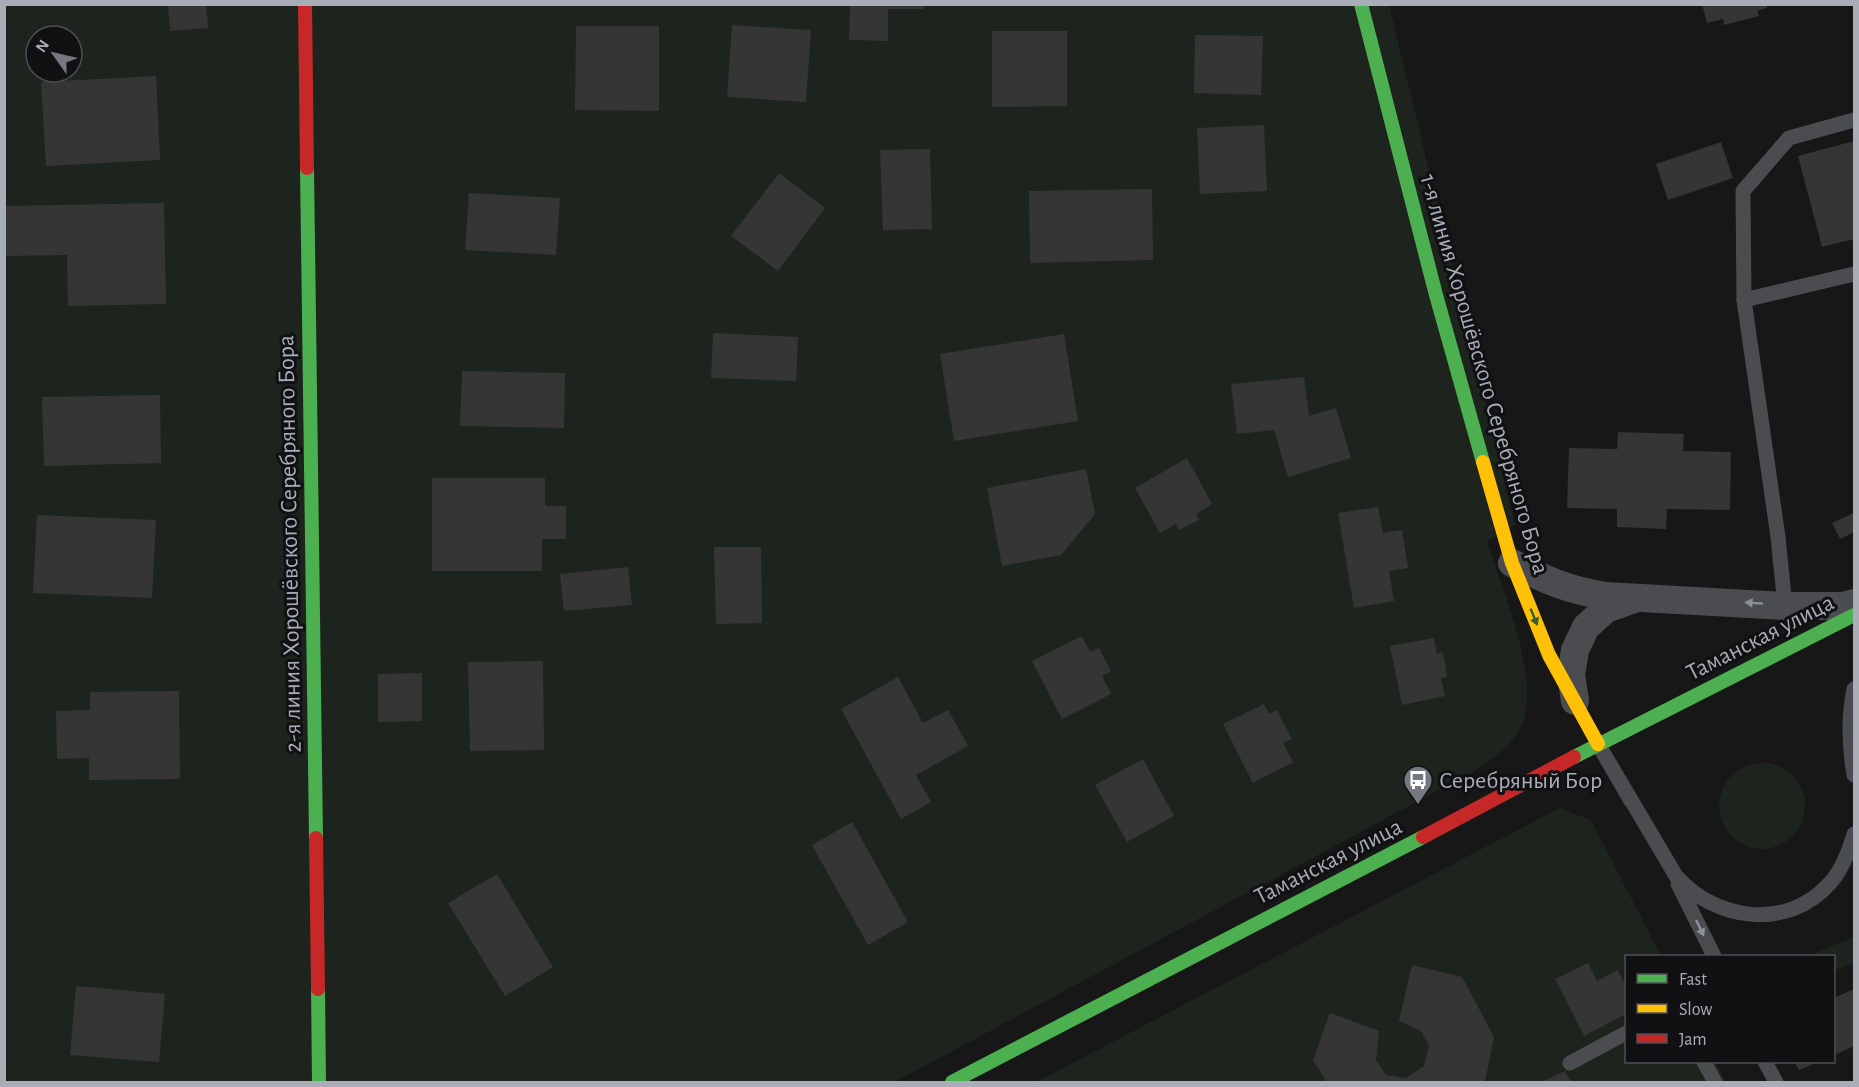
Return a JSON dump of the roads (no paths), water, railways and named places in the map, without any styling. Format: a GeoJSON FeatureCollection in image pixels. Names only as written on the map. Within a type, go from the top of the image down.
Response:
{"type":"FeatureCollection","features":[{"type":"Feature","properties":{"kind":"street","name":"2-я линия Хорошёвского Серебряного Бора"},"geometry":{"type":"LineString","coordinates":[[305,4],[319,1083]]}},
{"type":"Feature","properties":{"kind":"street","name":"1-я линия Хорошёвского Серебряного Бора"},"geometry":{"type":"LineString","coordinates":[[1361,4],[1436,295],[1512,563],[1549,656],[1598,744]]}},
{"type":"Feature","properties":{"kind":"street"},"geometry":{"type":"LineString","coordinates":[[1512,563],[1576,591],[1636,599],[1693,599],[1785,606],[1842,606],[1854,603]]}},
{"type":"Feature","properties":{"kind":"street"},"geometry":{"type":"LineString","coordinates":[[1575,703],[1571,675],[1575,650],[1586,627],[1606,609],[1636,599]]}},
{"type":"Feature","properties":{"kind":"street"},"geometry":{"type":"LineString","coordinates":[[1781,652],[1785,606]]}},
{"type":"Feature","properties":{"kind":"street","name":"Таманская улица"},"geometry":{"type":"LineString","coordinates":[[952,1082],[1598,744],[1854,615]]}},
{"type":"Feature","properties":{"kind":"lane"},"geometry":{"type":"LineString","coordinates":[[1785,606],[1778,537],[1744,300],[1743,191],[1789,138],[1854,120]]}},
{"type":"Feature","properties":{"kind":"lane"},"geometry":{"type":"LineString","coordinates":[[1744,300],[1854,274]]}},
{"type":"Feature","properties":{"kind":"lane"},"geometry":{"type":"LineString","coordinates":[[1854,689],[1850,708],[1849,734],[1854,775]]}},
{"type":"Feature","properties":{"kind":"lane"},"geometry":{"type":"LineString","coordinates":[[1598,744],[1631,801]]}},
{"type":"Feature","properties":{"kind":"lane"},"geometry":{"type":"LineString","coordinates":[[1598,744],[1667,862],[1713,955]]}},
{"type":"Feature","properties":{"kind":"lane"},"geometry":{"type":"LineString","coordinates":[[1667,862],[1687,889],[1722,910],[1757,914],[1778,912],[1797,908],[1830,883],[1843,863],[1854,834]]}},
{"type":"Feature","properties":{"kind":"lane"},"geometry":{"type":"LineString","coordinates":[[1570,1063],[1625,1034]]}},
{"type":"Feature","properties":{"kind":"lane"},"geometry":{"type":"LineString","coordinates":[[1705,1063],[1715,1083]]}},
{"type":"Feature","properties":{"kind":"lane"},"geometry":{"type":"LineString","coordinates":[[1766,1063],[1776,1083]]}},
{"type":"Feature","properties":{"kind":"place","name":"Серебряный Бор"},"geometry":{"type":"Point","coordinates":[1418,806]}}]}
